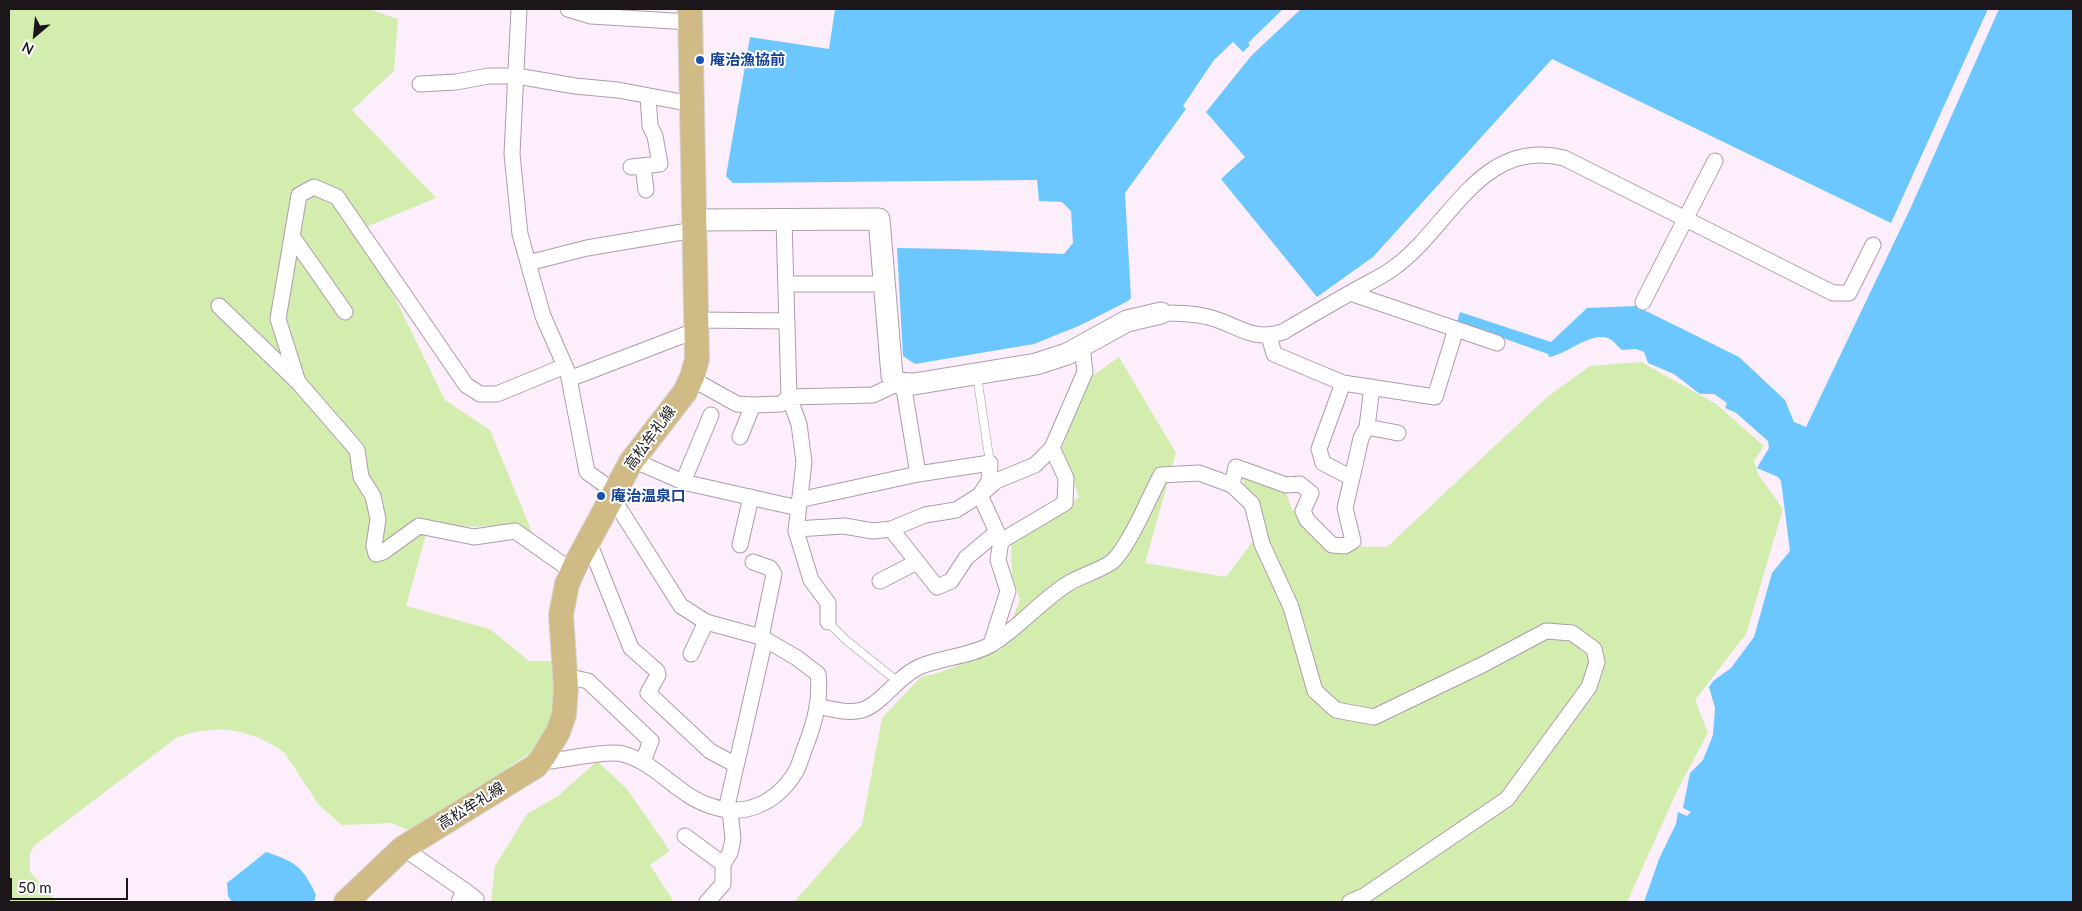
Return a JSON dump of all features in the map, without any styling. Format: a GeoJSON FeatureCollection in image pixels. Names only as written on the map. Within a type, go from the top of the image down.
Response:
{"type":"FeatureCollection","features":[{"type":"Feature","properties":{"kind":"main road","name":"高松牟礼線"},"geometry":{"type":"LineString","coordinates":[[346,902],[403,848],[536,766],[558,732],[564,715],[565,676],[561,615],[567,584],[588,540],[632,460],[685,392],[692,379],[697,360],[690,15]]}},
{"type":"Feature","properties":{"kind":"street"},"geometry":{"type":"LineString","coordinates":[[519,9],[512,154],[520,234],[543,316],[567,373],[587,472],[613,494],[681,606],[706,622],[763,638],[797,658],[818,674],[820,694],[812,729],[795,772],[777,796],[754,808],[728,811],[708,806],[643,761],[621,753],[551,761],[543,757]]}},
{"type":"Feature","properties":{"kind":"street"},"geometry":{"type":"LineString","coordinates":[[568,9],[590,16],[690,15]]}},
{"type":"Feature","properties":{"kind":"street"},"geometry":{"type":"LineString","coordinates":[[420,84],[456,82],[488,76],[517,76],[692,104]]}},
{"type":"Feature","properties":{"kind":"street"},"geometry":{"type":"LineString","coordinates":[[646,190],[637,166],[660,164],[655,136],[650,126],[648,96]]}},
{"type":"Feature","properties":{"kind":"street"},"geometry":{"type":"LineString","coordinates":[[692,379],[737,404],[781,404],[789,397],[873,395],[901,383],[914,384],[1036,364],[1067,354],[1127,321],[1161,313],[1185,313],[1210,317],[1251,334],[1269,336],[1283,332],[1392,269],[1416,248],[1487,171],[1508,159],[1544,153],[1564,158],[1833,293],[1849,293],[1873,244]]}},
{"type":"Feature","properties":{"kind":"street"},"geometry":{"type":"LineString","coordinates":[[1643,302],[1715,161]]}},
{"type":"Feature","properties":{"kind":"street"},"geometry":{"type":"LineString","coordinates":[[298,382],[278,319],[299,195],[314,187],[338,197],[466,385],[480,394],[498,394],[567,373],[697,325],[787,320]]}},
{"type":"Feature","properties":{"kind":"street"},"geometry":{"type":"LineString","coordinates":[[528,262],[694,225],[784,220],[879,219],[892,376],[901,383],[918,474]]}},
{"type":"Feature","properties":{"kind":"street"},"geometry":{"type":"LineString","coordinates":[[784,220],[789,397],[799,424],[804,462],[796,529],[811,580],[828,603],[828,622]]}},
{"type":"Feature","properties":{"kind":"street"},"geometry":{"type":"LineString","coordinates":[[292,236],[345,312]]}},
{"type":"Feature","properties":{"kind":"street"},"geometry":{"type":"LineString","coordinates":[[786,284],[884,284]]}},
{"type":"Feature","properties":{"kind":"street"},"geometry":{"type":"LineString","coordinates":[[1350,293],[1498,344]]}},
{"type":"Feature","properties":{"kind":"street"},"geometry":{"type":"LineString","coordinates":[[219,306],[298,382],[357,450],[361,477],[373,496],[378,518],[374,546],[376,554],[383,552],[419,526],[474,536],[514,531],[572,571]]}},
{"type":"Feature","properties":{"kind":"street"},"geometry":{"type":"LineString","coordinates":[[1269,336],[1274,354],[1343,382],[1435,397],[1456,329]]}},
{"type":"Feature","properties":{"kind":"street"},"geometry":{"type":"LineString","coordinates":[[796,529],[844,526],[873,531],[891,529],[924,515],[956,510],[996,481],[1035,465],[1052,448],[1085,372],[1082,346]]}},
{"type":"Feature","properties":{"kind":"street"},"geometry":{"type":"LineString","coordinates":[[1343,382],[1319,449],[1323,463],[1352,478]]}},
{"type":"Feature","properties":{"kind":"street"},"geometry":{"type":"LineString","coordinates":[[1232,485],[1236,467],[1286,485],[1300,484],[1311,493],[1304,511],[1307,520],[1332,544],[1345,546],[1353,541],[1345,508],[1361,438],[1367,427],[1372,387]]}},
{"type":"Feature","properties":{"kind":"street"},"geometry":{"type":"LineString","coordinates":[[740,437],[753,405]]}},
{"type":"Feature","properties":{"kind":"street"},"geometry":{"type":"LineString","coordinates":[[683,482],[712,415]]}},
{"type":"Feature","properties":{"kind":"street"},"geometry":{"type":"LineString","coordinates":[[1367,427],[1398,433]]}},
{"type":"Feature","properties":{"kind":"street"},"geometry":{"type":"LineString","coordinates":[[891,529],[937,587],[951,581],[966,558],[999,536],[1065,503],[1066,478],[1052,448]]}},
{"type":"Feature","properties":{"kind":"street"},"geometry":{"type":"LineString","coordinates":[[632,460],[683,482],[751,497],[798,504],[918,474],[990,463],[989,481],[980,494]]}},
{"type":"Feature","properties":{"kind":"street"},"geometry":{"type":"LineString","coordinates":[[817,706],[848,712],[863,709],[875,703],[897,681],[919,667],[991,644],[1015,626],[1049,595],[1081,575],[1112,562],[1126,542],[1161,475],[1199,473],[1232,485],[1252,504],[1262,544],[1291,607],[1315,691],[1336,710],[1374,717],[1484,664],[1546,631],[1572,633],[1594,649],[1597,662],[1589,687],[1507,799],[1364,896],[1350,902]]}},
{"type":"Feature","properties":{"kind":"street"},"geometry":{"type":"LineString","coordinates":[[980,494],[999,536],[998,560],[1008,591],[991,644]]}},
{"type":"Feature","properties":{"kind":"street"},"geometry":{"type":"LineString","coordinates":[[740,544],[751,497]]}},
{"type":"Feature","properties":{"kind":"street"},"geometry":{"type":"LineString","coordinates":[[588,540],[632,648],[658,675],[648,693],[710,751],[736,765]]}},
{"type":"Feature","properties":{"kind":"street"},"geometry":{"type":"LineString","coordinates":[[707,902],[723,884],[723,864],[730,853],[733,839],[728,811],[736,765],[746,729],[774,574],[770,568],[753,562]]}},
{"type":"Feature","properties":{"kind":"street"},"geometry":{"type":"LineString","coordinates":[[880,581],[917,562]]}},
{"type":"Feature","properties":{"kind":"street"},"geometry":{"type":"LineString","coordinates":[[691,654],[706,622]]}},
{"type":"Feature","properties":{"kind":"street"},"geometry":{"type":"LineString","coordinates":[[565,676],[588,681],[651,741],[643,761]]}},
{"type":"Feature","properties":{"kind":"street"},"geometry":{"type":"LineString","coordinates":[[685,836],[723,864]]}},
{"type":"Feature","properties":{"kind":"street"},"geometry":{"type":"LineString","coordinates":[[403,848],[462,896],[476,899],[475,902]]}},
{"type":"Feature","properties":{"kind":"lane"},"geometry":{"type":"LineString","coordinates":[[976,373],[990,463]]}},
{"type":"Feature","properties":{"kind":"lane"},"geometry":{"type":"LineString","coordinates":[[828,622],[846,640],[897,681]]}},
{"type":"Feature","properties":{"kind":"green space"},"geometry":{"type":"Polygon","coordinates":[[[9,9],[368,9],[398,19],[394,71],[352,110],[436,198],[361,229],[445,400],[490,430],[536,542],[513,526],[428,527],[406,606],[490,629],[529,661],[554,661],[557,712],[546,742],[414,832],[391,823],[342,825],[319,805],[284,752],[245,733],[232,730],[204,730],[176,738],[35,845],[30,853],[30,872],[57,902],[9,902],[9,9]]]}},
{"type":"Feature","properties":{"kind":"green space"},"geometry":{"type":"Polygon","coordinates":[[[1119,357],[1176,453],[1145,563],[1226,577],[1253,541],[1242,471],[1284,487],[1292,509],[1330,546],[1387,547],[1546,398],[1590,366],[1641,362],[1716,404],[1764,446],[1754,461],[1758,474],[1783,509],[1746,634],[1695,700],[1708,733],[1678,789],[1627,902],[794,902],[862,825],[882,718],[921,677],[938,673],[999,650],[1020,600],[1012,576],[1011,543],[1079,497],[1062,449],[1084,382],[1119,357]]]}},
{"type":"Feature","properties":{"kind":"green space"},"geometry":{"type":"Polygon","coordinates":[[[597,761],[627,789],[670,851],[650,865],[674,902],[491,902],[495,866],[527,814],[558,796],[597,761]]]}},
{"type":"Feature","properties":{"kind":"water"},"geometry":{"type":"Polygon","coordinates":[[[835,9],[1283,9],[1248,43],[1250,45],[1243,52],[1233,42],[1214,60],[1183,106],[1186,109],[1125,193],[1131,298],[1128,301],[1081,325],[1034,344],[915,364],[903,356],[897,248],[1064,254],[1073,243],[1071,211],[1062,202],[1039,201],[1037,180],[733,183],[726,176],[750,37],[829,49],[835,9]]]}},
{"type":"Feature","properties":{"kind":"water"},"geometry":{"type":"Polygon","coordinates":[[[1301,9],[1988,9],[1891,223],[1552,59],[1373,257],[1317,297],[1221,179],[1245,157],[1206,112],[1252,55],[1301,9]]]}},
{"type":"Feature","properties":{"kind":"water"},"geometry":{"type":"Polygon","coordinates":[[[1999,9],[2073,9],[2073,902],[1644,902],[1659,859],[1676,824],[1678,812],[1687,816],[1691,812],[1683,808],[1690,773],[1703,760],[1713,735],[1715,708],[1709,687],[1713,681],[1731,668],[1754,637],[1772,573],[1790,551],[1781,481],[1778,477],[1757,468],[1769,448],[1768,441],[1735,412],[1725,408],[1727,403],[1714,394],[1700,394],[1674,374],[1648,363],[1644,352],[1636,349],[1622,350],[1612,340],[1603,337],[1587,340],[1549,357],[1548,354],[1457,322],[1460,312],[1551,342],[1587,308],[1636,306],[1739,357],[1785,400],[1794,422],[1806,427],[1911,207],[1999,9]]]}},
{"type":"Feature","properties":{"kind":"water"},"geometry":{"type":"Polygon","coordinates":[[[266,852],[285,859],[302,872],[316,895],[314,902],[232,902],[228,896],[227,883],[266,852]]]}},
{"type":"Feature","properties":{"kind":"place","name":"庵治漁協前"},"geometry":{"type":"Point","coordinates":[700,60]}},
{"type":"Feature","properties":{"kind":"place","name":"庵治温泉口"},"geometry":{"type":"Point","coordinates":[601,496]}}]}
